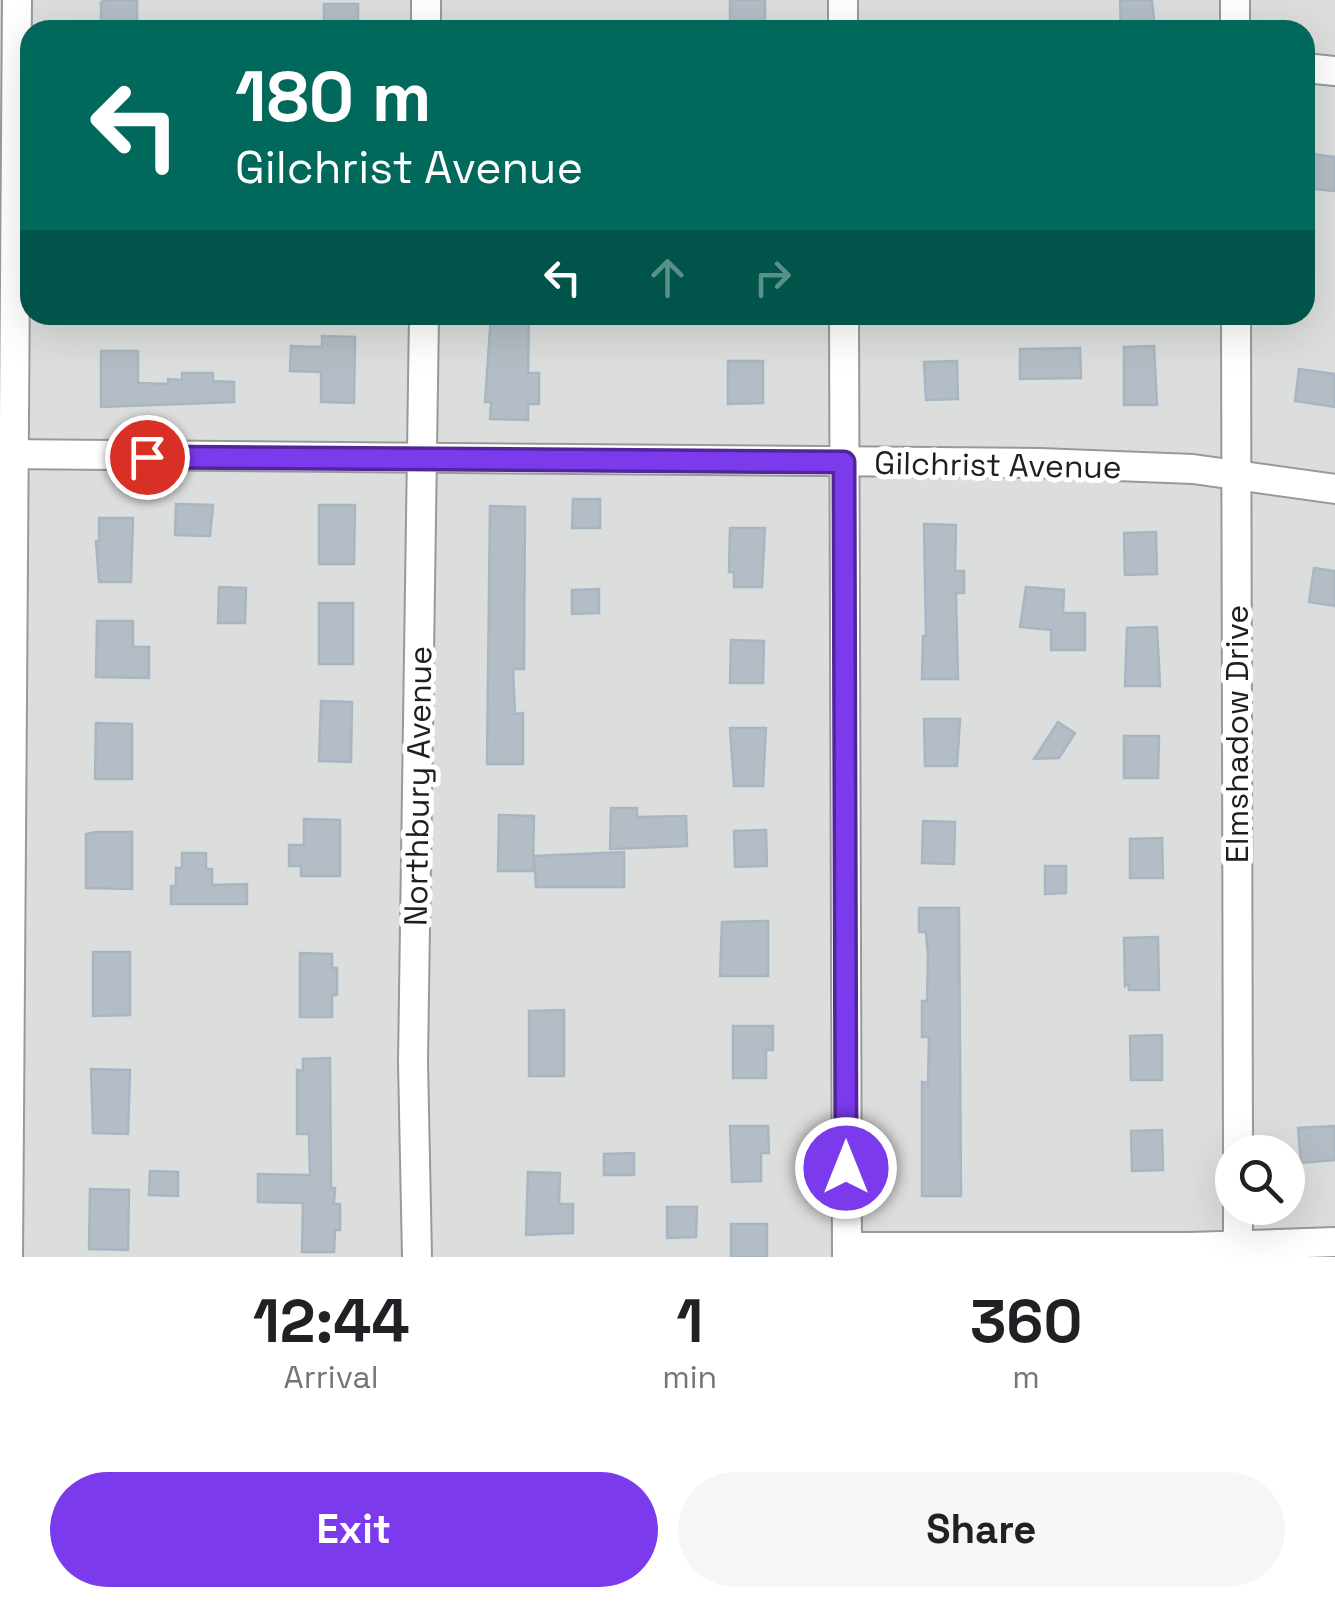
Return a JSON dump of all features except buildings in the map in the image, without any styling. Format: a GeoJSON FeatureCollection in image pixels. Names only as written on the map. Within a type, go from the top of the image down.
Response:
{"type":"FeatureCollection","features":[{"type":"Feature","properties":{"kind":"street"},"geometry":{"type":"LineString","coordinates":[[8,1257],[6,454],[17,0]]}},
{"type":"Feature","properties":{"kind":"street","name":"Northbury Avenue"},"geometry":{"type":"LineString","coordinates":[[417,1257],[413,1062],[424,325]]}},
{"type":"Feature","properties":{"kind":"street"},"geometry":{"type":"LineString","coordinates":[[844,325],[847,1252],[1238,1251],[1335,1242]]}},
{"type":"Feature","properties":{"kind":"street","name":"Elmshadow Drive"},"geometry":{"type":"LineString","coordinates":[[1236,325],[1238,1135]]}},
{"type":"Feature","properties":{"kind":"street","name":"Gilchrist Avenue"},"geometry":{"type":"LineString","coordinates":[[6,454],[1040,463],[1193,469],[1335,489]]}},
{"type":"Feature","properties":{"kind":"street"},"geometry":{"type":"LineString","coordinates":[[1238,1225],[1238,1251]]}},
{"type":"Feature","properties":{"kind":"shaded area"},"geometry":{"type":"Polygon","coordinates":[[[0,0],[1335,0],[1335,1257],[0,1257],[0,0]]]}},
{"type":"Feature","properties":{"kind":"route"},"geometry":{"type":"LineString","coordinates":[[147,457],[844,462],[846,1168]]}}]}
